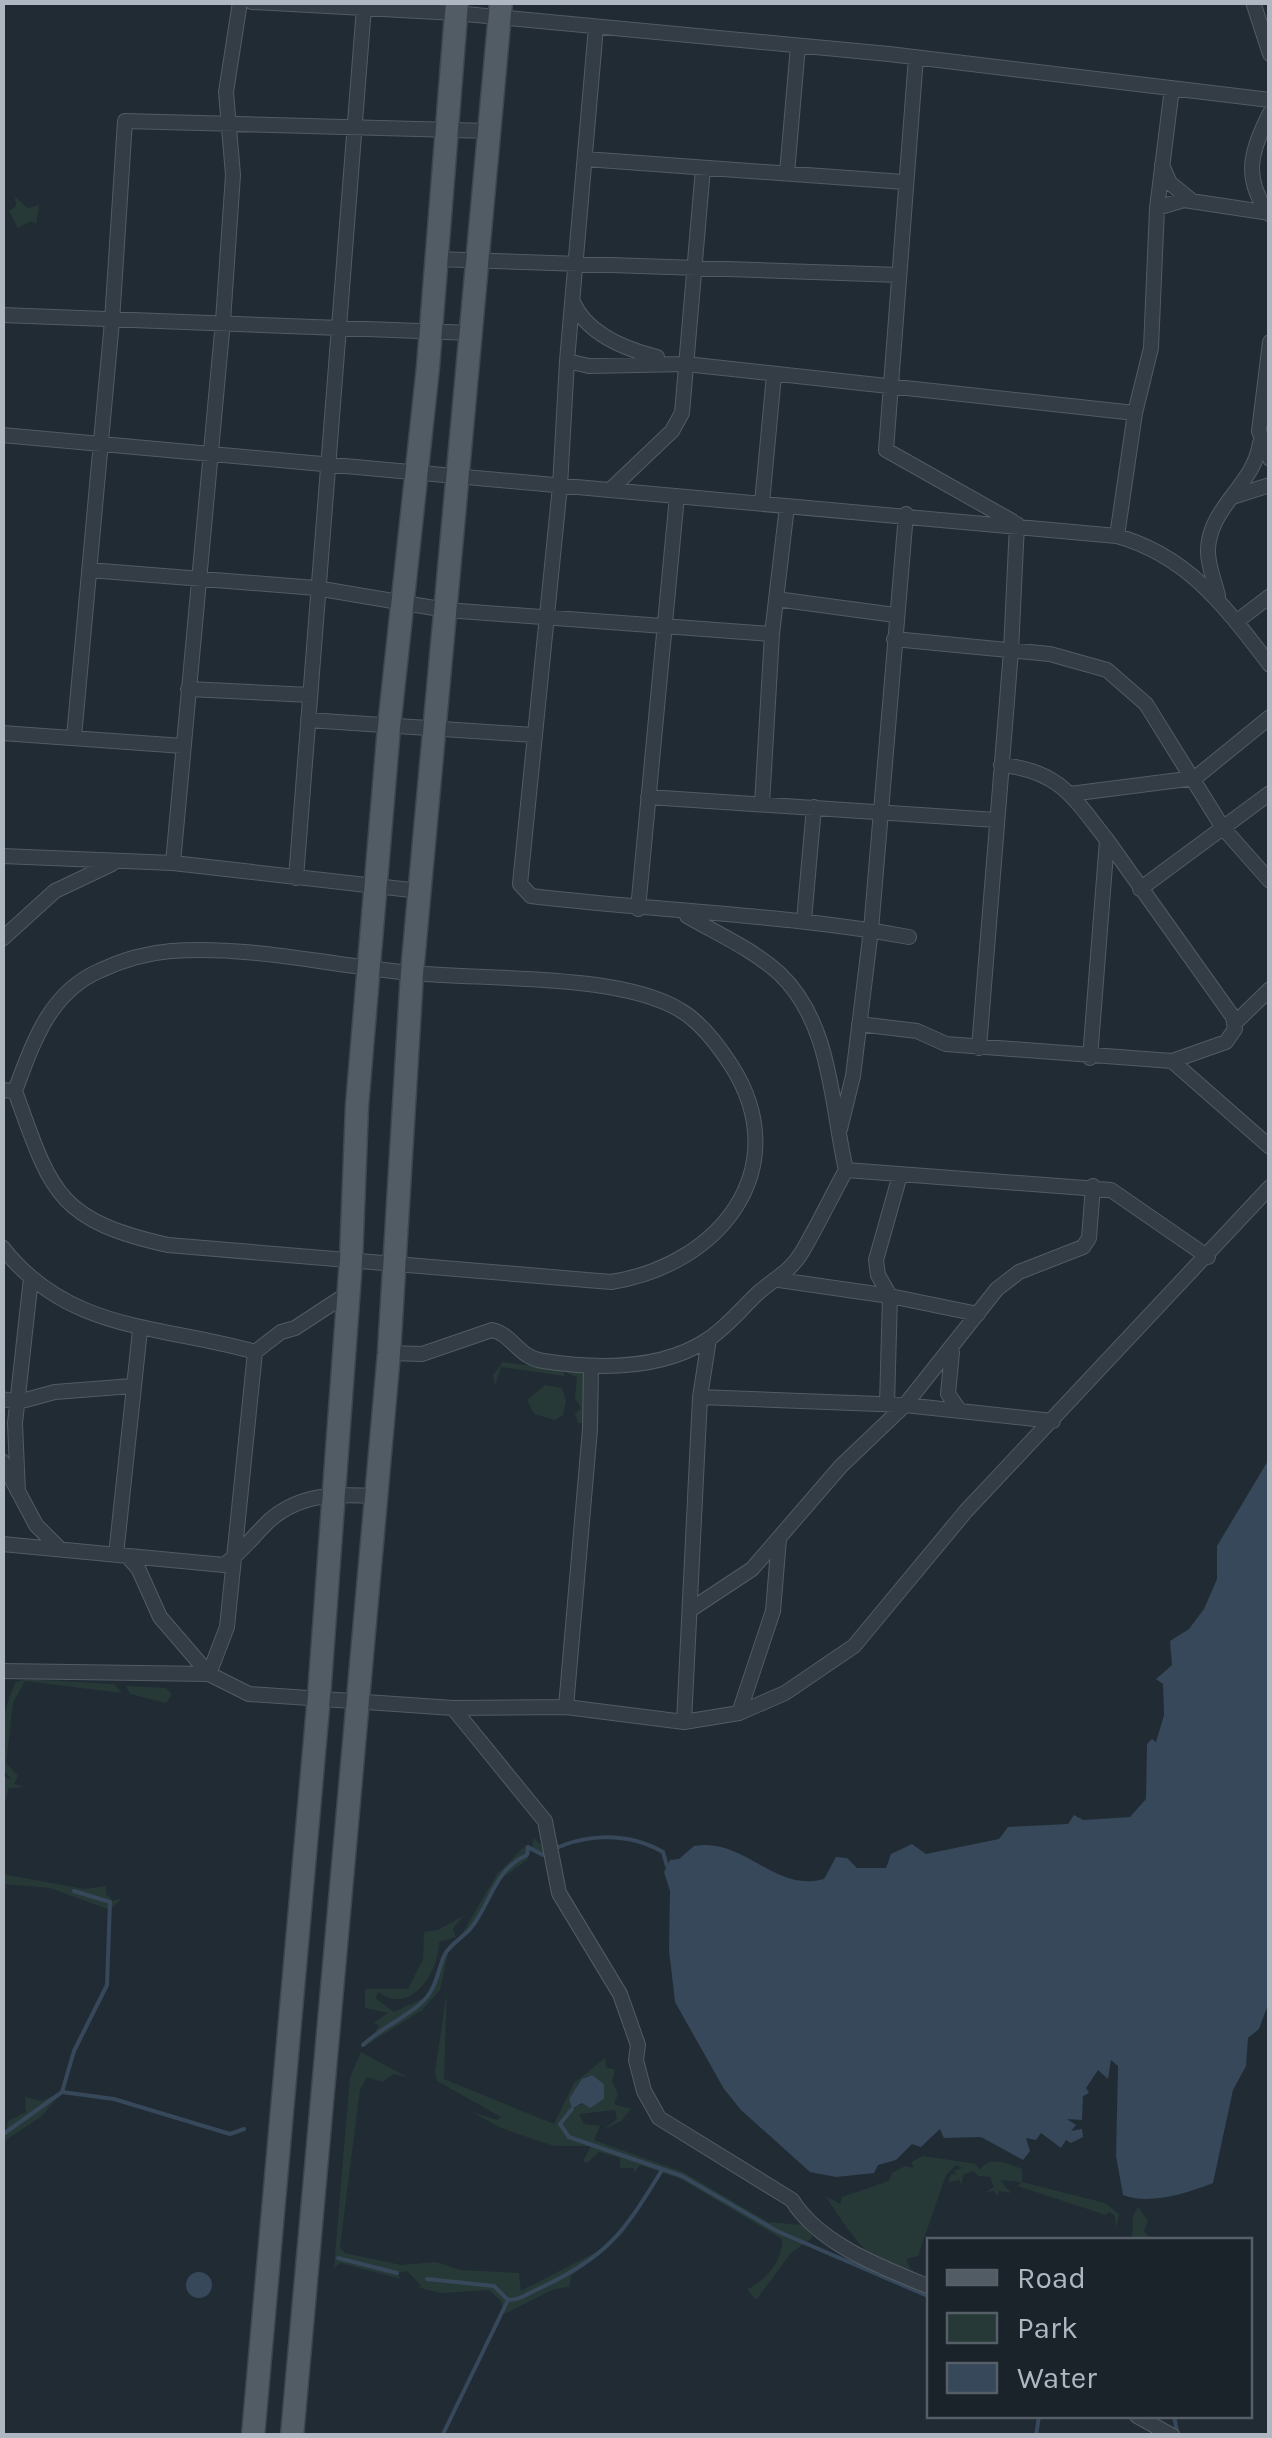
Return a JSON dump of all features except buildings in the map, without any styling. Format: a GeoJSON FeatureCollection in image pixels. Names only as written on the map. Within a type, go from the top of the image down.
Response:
{"type":"FeatureCollection","features":[{"type":"Feature","properties":{"kind":"main road"},"geometry":{"type":"LineString","coordinates":[[254,2436],[319,1696],[351,1260],[357,1106],[430,331],[456,8]]}},
{"type":"Feature","properties":{"kind":"main road"},"geometry":{"type":"LineString","coordinates":[[292,2436],[389,1352],[412,973],[501,10]]}},
{"type":"Feature","properties":{"kind":"street"},"geometry":{"type":"LineString","coordinates":[[173,864],[196,579],[223,321],[233,175],[226,92],[240,2]]}},
{"type":"Feature","properties":{"kind":"street"},"geometry":{"type":"LineString","coordinates":[[252,2],[270,7],[501,10],[596,27],[916,57],[1270,100]]}},
{"type":"Feature","properties":{"kind":"street"},"geometry":{"type":"LineString","coordinates":[[1253,2],[1270,54]]}},
{"type":"Feature","properties":{"kind":"street"},"geometry":{"type":"LineString","coordinates":[[296,878],[364,7]]}},
{"type":"Feature","properties":{"kind":"street"},"geometry":{"type":"LineString","coordinates":[[596,27],[560,486],[520,877],[524,891],[531,896],[682,914],[804,920],[908,937]]}},
{"type":"Feature","properties":{"kind":"street"},"geometry":{"type":"LineString","coordinates":[[787,172],[798,46]]}},
{"type":"Feature","properties":{"kind":"street"},"geometry":{"type":"LineString","coordinates":[[916,57],[885,445],[888,454],[1016,524]]}},
{"type":"Feature","properties":{"kind":"street"},"geometry":{"type":"LineString","coordinates":[[1117,536],[1136,413],[1151,348],[1157,208],[1172,88]]}},
{"type":"Feature","properties":{"kind":"street"},"geometry":{"type":"LineString","coordinates":[[1269,213],[1253,183],[1250,156],[1270,114]]}},
{"type":"Feature","properties":{"kind":"street"},"geometry":{"type":"LineString","coordinates":[[74,737],[112,321],[124,121],[489,132]]}},
{"type":"Feature","properties":{"kind":"street"},"geometry":{"type":"LineString","coordinates":[[584,158],[904,182]]}},
{"type":"Feature","properties":{"kind":"street"},"geometry":{"type":"LineString","coordinates":[[1162,164],[1170,183],[1194,202]]}},
{"type":"Feature","properties":{"kind":"street"},"geometry":{"type":"LineString","coordinates":[[610,490],[678,422],[703,168]]}},
{"type":"Feature","properties":{"kind":"street"},"geometry":{"type":"LineString","coordinates":[[1157,208],[1170,202],[1194,202],[1269,213]]}},
{"type":"Feature","properties":{"kind":"street"},"geometry":{"type":"LineString","coordinates":[[435,259],[899,275]]}},
{"type":"Feature","properties":{"kind":"street"},"geometry":{"type":"LineString","coordinates":[[572,299],[578,313],[601,334],[638,352],[686,364],[890,390],[1136,413]]}},
{"type":"Feature","properties":{"kind":"street"},"geometry":{"type":"LineString","coordinates":[[2,315],[472,333]]}},
{"type":"Feature","properties":{"kind":"street"},"geometry":{"type":"LineString","coordinates":[[1219,600],[1208,546],[1230,499],[1257,464],[1265,443],[1269,344]]}},
{"type":"Feature","properties":{"kind":"street"},"geometry":{"type":"LineString","coordinates":[[567,361],[589,366],[686,364]]}},
{"type":"Feature","properties":{"kind":"street"},"geometry":{"type":"LineString","coordinates":[[762,503],[774,376]]}},
{"type":"Feature","properties":{"kind":"street"},"geometry":{"type":"LineString","coordinates":[[2,435],[1117,536],[1172,557],[1219,600],[1270,665]]}},
{"type":"Feature","properties":{"kind":"street"},"geometry":{"type":"LineString","coordinates":[[1265,443],[1270,460]]}},
{"type":"Feature","properties":{"kind":"street"},"geometry":{"type":"LineString","coordinates":[[1230,499],[1270,485]]}},
{"type":"Feature","properties":{"kind":"street"},"geometry":{"type":"LineString","coordinates":[[638,909],[676,496]]}},
{"type":"Feature","properties":{"kind":"street"},"geometry":{"type":"LineString","coordinates":[[762,804],[772,634],[788,506]]}},
{"type":"Feature","properties":{"kind":"street"},"geometry":{"type":"LineString","coordinates":[[838,1137],[850,1093],[870,930],[906,514]]}},
{"type":"Feature","properties":{"kind":"street"},"geometry":{"type":"LineString","coordinates":[[979,1048],[1011,650],[1016,524]]}},
{"type":"Feature","properties":{"kind":"street"},"geometry":{"type":"LineString","coordinates":[[89,570],[316,588],[446,610],[772,634]]}},
{"type":"Feature","properties":{"kind":"street"},"geometry":{"type":"LineString","coordinates":[[1236,622],[1270,596]]}},
{"type":"Feature","properties":{"kind":"street"},"geometry":{"type":"LineString","coordinates":[[776,599],[895,614]]}},
{"type":"Feature","properties":{"kind":"street"},"geometry":{"type":"LineString","coordinates":[[894,640],[1011,650],[1087,662],[1118,677],[1146,704],[1223,828],[1270,881]]}},
{"type":"Feature","properties":{"kind":"street"},"geometry":{"type":"LineString","coordinates":[[188,689],[310,695]]}},
{"type":"Feature","properties":{"kind":"street"},"geometry":{"type":"LineString","coordinates":[[1070,794],[1195,778],[1270,717]]}},
{"type":"Feature","properties":{"kind":"street"},"geometry":{"type":"LineString","coordinates":[[308,720],[533,734]]}},
{"type":"Feature","properties":{"kind":"street"},"geometry":{"type":"LineString","coordinates":[[2,732],[183,746]]}},
{"type":"Feature","properties":{"kind":"street"},"geometry":{"type":"LineString","coordinates":[[1002,765],[1040,771],[1070,794],[1107,840],[1235,1023]]}},
{"type":"Feature","properties":{"kind":"street"},"geometry":{"type":"LineString","coordinates":[[1140,889],[1270,794]]}},
{"type":"Feature","properties":{"kind":"street"},"geometry":{"type":"LineString","coordinates":[[648,797],[996,820]]}},
{"type":"Feature","properties":{"kind":"street"},"geometry":{"type":"LineString","coordinates":[[804,920],[814,808]]}},
{"type":"Feature","properties":{"kind":"street"},"geometry":{"type":"LineString","coordinates":[[1090,1058],[1107,840]]}},
{"type":"Feature","properties":{"kind":"street"},"geometry":{"type":"LineString","coordinates":[[2,856],[173,864],[420,892]]}},
{"type":"Feature","properties":{"kind":"street"},"geometry":{"type":"LineString","coordinates":[[2,938],[55,891],[122,860]]}},
{"type":"Feature","properties":{"kind":"street"},"geometry":{"type":"LineString","coordinates":[[389,1352],[422,1354],[492,1330],[501,1332],[526,1356],[591,1366],[666,1358],[710,1339],[778,1280],[801,1254],[846,1170],[822,1050],[806,1010],[791,987],[763,961],[682,914]]}},
{"type":"Feature","properties":{"kind":"street"},"geometry":{"type":"LineString","coordinates":[[175,950],[370,968],[596,986],[660,999],[684,1012],[718,1045],[743,1084],[756,1132],[754,1170],[727,1221],[711,1237],[638,1278],[567,1281],[168,1245],[126,1235],[86,1217],[50,1184],[9,1090],[44,1018],[68,990],[96,972],[144,954],[175,950]]}},
{"type":"Feature","properties":{"kind":"street"},"geometry":{"type":"LineString","coordinates":[[859,1024],[908,1030],[946,1044],[979,1048],[1172,1061],[1226,1042],[1235,1023],[1270,989]]}},
{"type":"Feature","properties":{"kind":"street"},"geometry":{"type":"LineString","coordinates":[[1172,1061],[1270,1147]]}},
{"type":"Feature","properties":{"kind":"street"},"geometry":{"type":"LineString","coordinates":[[846,1170],[1092,1186],[1120,1194],[1208,1257]]}},
{"type":"Feature","properties":{"kind":"street"},"geometry":{"type":"LineString","coordinates":[[887,1404],[890,1296],[878,1275],[876,1260],[900,1175]]}},
{"type":"Feature","properties":{"kind":"street"},"geometry":{"type":"LineString","coordinates":[[690,1610],[736,1582],[841,1466],[905,1406],[997,1289],[1019,1272],[1083,1247],[1089,1238],[1092,1186]]}},
{"type":"Feature","properties":{"kind":"street"},"geometry":{"type":"LineString","coordinates":[[122,1556],[138,1568],[160,1617],[209,1674],[250,1694],[453,1708],[566,1707],[684,1722],[739,1713],[785,1693],[854,1646],[966,1511],[1208,1257],[1270,1186]]}},
{"type":"Feature","properties":{"kind":"street"},"geometry":{"type":"LineString","coordinates":[[2,1247],[31,1278],[86,1312],[140,1330],[255,1352]]}},
{"type":"Feature","properties":{"kind":"street"},"geometry":{"type":"LineString","coordinates":[[18,1492],[10,1401],[31,1278]]}},
{"type":"Feature","properties":{"kind":"street"},"geometry":{"type":"LineString","coordinates":[[778,1280],[978,1314]]}},
{"type":"Feature","properties":{"kind":"street"},"geometry":{"type":"LineString","coordinates":[[209,1674],[224,1642],[255,1352],[280,1332],[296,1328],[347,1294]]}},
{"type":"Feature","properties":{"kind":"street"},"geometry":{"type":"LineString","coordinates":[[122,1556],[132,1386],[140,1330]]}},
{"type":"Feature","properties":{"kind":"street"},"geometry":{"type":"LineString","coordinates":[[684,1722],[700,1396],[710,1339]]}},
{"type":"Feature","properties":{"kind":"street"},"geometry":{"type":"LineString","coordinates":[[952,1349],[948,1394],[961,1411]]}},
{"type":"Feature","properties":{"kind":"street"},"geometry":{"type":"LineString","coordinates":[[566,1707],[590,1429],[591,1366]]}},
{"type":"Feature","properties":{"kind":"street"},"geometry":{"type":"LineString","coordinates":[[10,1401],[55,1392],[132,1386]]}},
{"type":"Feature","properties":{"kind":"street"},"geometry":{"type":"LineString","coordinates":[[700,1396],[887,1404],[1053,1421]]}},
{"type":"Feature","properties":{"kind":"street"},"geometry":{"type":"LineString","coordinates":[[2,1461],[36,1526],[62,1550]]}},
{"type":"Feature","properties":{"kind":"street"},"geometry":{"type":"LineString","coordinates":[[2,1544],[200,1566],[224,1565],[272,1518],[296,1504],[332,1494],[375,1496]]}},
{"type":"Feature","properties":{"kind":"street"},"geometry":{"type":"LineString","coordinates":[[739,1713],[773,1610],[779,1537]]}},
{"type":"Feature","properties":{"kind":"street"},"geometry":{"type":"LineString","coordinates":[[2,1671],[209,1674]]}},
{"type":"Feature","properties":{"kind":"street"},"geometry":{"type":"LineString","coordinates":[[453,1708],[545,1821],[559,1893],[620,1994],[638,2044],[636,2060],[650,2107],[659,2118],[792,2200],[806,2220],[826,2234],[890,2271],[927,2286]]}},
{"type":"Feature","properties":{"kind":"street"},"geometry":{"type":"LineString","coordinates":[[1141,2418],[1172,2436]]}},
{"type":"Feature","properties":{"kind":"green space"},"geometry":{"type":"Polygon","coordinates":[[[15,197],[28,208],[39,205],[36,224],[31,221],[18,228],[9,211],[16,206],[15,197]]]}},
{"type":"Feature","properties":{"kind":"green space"},"geometry":{"type":"Polygon","coordinates":[[[503,1362],[583,1372],[584,1423],[578,1423],[575,1414],[581,1408],[575,1398],[577,1377],[563,1371],[565,1376],[501,1367],[495,1386],[493,1375],[503,1362]]]}},
{"type":"Feature","properties":{"kind":"green space"},"geometry":{"type":"Polygon","coordinates":[[[545,1385],[562,1388],[566,1400],[563,1415],[555,1420],[534,1414],[527,1400],[545,1385]]]}},
{"type":"Feature","properties":{"kind":"green space"},"geometry":{"type":"Polygon","coordinates":[[[27,1679],[114,1684],[122,1693],[25,1681],[13,1703],[6,1763],[18,1776],[14,1784],[25,1787],[9,1788],[3,1810],[3,1776],[12,1780],[3,1770],[5,1714],[16,1682],[27,1679]]]}},
{"type":"Feature","properties":{"kind":"green space"},"geometry":{"type":"Polygon","coordinates":[[[126,1686],[166,1688],[172,1694],[166,1703],[130,1694],[126,1686]]]}},
{"type":"Feature","properties":{"kind":"green space"},"geometry":{"type":"Polygon","coordinates":[[[534,1838],[547,1850],[546,1859],[532,1849],[527,1860],[499,1880],[477,1924],[448,1953],[440,1990],[422,2010],[365,2046],[379,2026],[374,2023],[388,2013],[365,2008],[365,1989],[408,1989],[423,1959],[424,1932],[438,1930],[463,1916],[453,1929],[456,1937],[439,1942],[434,1965],[421,1987],[402,1999],[379,1992],[375,1998],[394,2012],[424,1998],[437,1981],[441,1957],[462,1934],[497,1874],[526,1845],[532,1847],[534,1838]]]}},
{"type":"Feature","properties":{"kind":"green space"},"geometry":{"type":"Polygon","coordinates":[[[2,1874],[84,1889],[106,1886],[106,1894],[113,1901],[122,1898],[110,1910],[50,1888],[3,1884],[2,1874]]]}},
{"type":"Feature","properties":{"kind":"green space"},"geometry":{"type":"Polygon","coordinates":[[[447,1990],[444,2079],[554,2124],[574,2083],[605,2058],[606,2067],[615,2070],[612,2081],[618,2094],[614,2104],[631,2109],[621,2121],[603,2130],[617,2119],[615,2110],[579,2114],[584,2124],[600,2126],[594,2140],[683,2172],[768,2222],[803,2225],[813,2237],[791,2253],[756,2300],[747,2289],[772,2269],[782,2239],[681,2179],[640,2165],[633,2174],[634,2168],[620,2168],[620,2158],[599,2152],[587,2163],[583,2161],[591,2146],[554,2146],[501,2128],[472,2112],[497,2120],[501,2117],[437,2081],[447,1990]],[[587,2076],[569,2099],[572,2109],[583,2104],[598,2082],[587,2076]]]}},
{"type":"Feature","properties":{"kind":"green space"},"geometry":{"type":"Polygon","coordinates":[[[361,2052],[409,2078],[393,2074],[383,2082],[367,2077],[360,2089],[340,2247],[345,2253],[401,2265],[436,2262],[460,2270],[519,2273],[521,2291],[600,2250],[632,2219],[623,2233],[571,2276],[569,2287],[554,2289],[504,2314],[501,2301],[489,2290],[441,2293],[417,2287],[422,2286],[407,2271],[398,2273],[400,2279],[341,2263],[334,2268],[350,2077],[361,2052]]]}},
{"type":"Feature","properties":{"kind":"green space"},"geometry":{"type":"Polygon","coordinates":[[[62,2092],[42,2116],[3,2142],[8,2121],[26,2112],[25,2097],[41,2101],[62,2092]]]}},
{"type":"Feature","properties":{"kind":"green space"},"geometry":{"type":"Polygon","coordinates":[[[923,2156],[976,2164],[980,2170],[989,2163],[1006,2163],[1022,2169],[1022,2182],[1105,2203],[1119,2214],[1116,2228],[1115,2216],[1109,2212],[1106,2215],[1018,2186],[1021,2182],[1000,2180],[1011,2193],[999,2191],[998,2197],[994,2191],[986,2192],[994,2187],[990,2177],[978,2176],[974,2171],[964,2174],[961,2184],[959,2180],[948,2182],[951,2174],[957,2174],[953,2171],[962,2168],[956,2165],[946,2175],[918,2256],[906,2259],[911,2270],[896,2268],[860,2245],[825,2196],[840,2204],[842,2197],[889,2181],[892,2173],[905,2166],[914,2168],[911,2162],[923,2156]]]}},
{"type":"Feature","properties":{"kind":"green space"},"geometry":{"type":"Polygon","coordinates":[[[1138,2207],[1148,2221],[1144,2231],[1149,2238],[1132,2238],[1133,2216],[1138,2207]]]}},
{"type":"Feature","properties":{"kind":"water"},"geometry":{"type":"Polygon","coordinates":[[[1269,1459],[1269,2002],[1259,2029],[1248,2038],[1246,2066],[1233,2090],[1213,2183],[1155,2198],[1123,2195],[1116,2156],[1118,2066],[1111,2060],[1108,2079],[1098,2070],[1086,2088],[1089,2093],[1083,2096],[1082,2120],[1067,2119],[1076,2125],[1071,2131],[1082,2129],[1083,2137],[1071,2143],[1066,2140],[1061,2148],[1041,2133],[1036,2140],[1026,2138],[1030,2151],[1023,2160],[981,2137],[944,2138],[940,2129],[921,2147],[912,2144],[896,2160],[878,2165],[874,2173],[836,2177],[810,2172],[741,2110],[724,2089],[675,2002],[669,1950],[670,1891],[664,1872],[670,1860],[679,1859],[694,1846],[712,1845],[729,1849],[774,1872],[806,1881],[824,1879],[836,1857],[847,1858],[857,1868],[886,1868],[891,1854],[912,1844],[926,1854],[999,1839],[1008,1827],[1068,1824],[1074,1815],[1083,1820],[1130,1817],[1146,1799],[1147,1744],[1152,1739],[1156,1742],[1164,1715],[1163,1684],[1156,1679],[1172,1665],[1170,1641],[1189,1629],[1204,1609],[1217,1579],[1217,1546],[1269,1459]]]}},
{"type":"Feature","properties":{"kind":"water"},"geometry":{"type":"Polygon","coordinates":[[[592,2075],[604,2084],[604,2099],[590,2108],[582,2103],[572,2109],[569,2099],[582,2079],[592,2075]]]}},
{"type":"Feature","properties":{"kind":"water"},"geometry":{"type":"Polygon","coordinates":[[[199,2272],[208,2276],[212,2285],[208,2294],[199,2298],[190,2294],[186,2285],[190,2276],[199,2272]]]}},
{"type":"Feature","properties":{"kind":"waterway"},"geometry":{"type":"LineString","coordinates":[[363,2045],[425,1999],[446,1952],[471,1928],[500,1878],[527,1855],[528,1847],[543,1855],[572,1842],[619,1838],[663,1852],[667,1866]]}},
{"type":"Feature","properties":{"kind":"waterway"},"geometry":{"type":"LineString","coordinates":[[2,2135],[62,2092],[74,2051],[107,1985],[110,1902],[74,1891]]}},
{"type":"Feature","properties":{"kind":"waterway"},"geometry":{"type":"LineString","coordinates":[[62,2092],[114,2099],[230,2134],[244,2129]]}},
{"type":"Feature","properties":{"kind":"waterway"},"geometry":{"type":"LineString","coordinates":[[572,2109],[560,2124],[569,2137],[682,2176],[777,2231],[927,2296]]}},
{"type":"Feature","properties":{"kind":"waterway"},"geometry":{"type":"LineString","coordinates":[[427,2279],[494,2286],[508,2300],[523,2296],[581,2266],[611,2242],[662,2170]]}},
{"type":"Feature","properties":{"kind":"waterway"},"geometry":{"type":"LineString","coordinates":[[338,2258],[397,2273]]}},
{"type":"Feature","properties":{"kind":"waterway"},"geometry":{"type":"LineString","coordinates":[[442,2436],[508,2300]]}},
{"type":"Feature","properties":{"kind":"waterway"},"geometry":{"type":"LineString","coordinates":[[1036,2436],[1039,2418]]}},
{"type":"Feature","properties":{"kind":"waterway"},"geometry":{"type":"LineString","coordinates":[[1174,2418],[1177,2431]]}}]}
